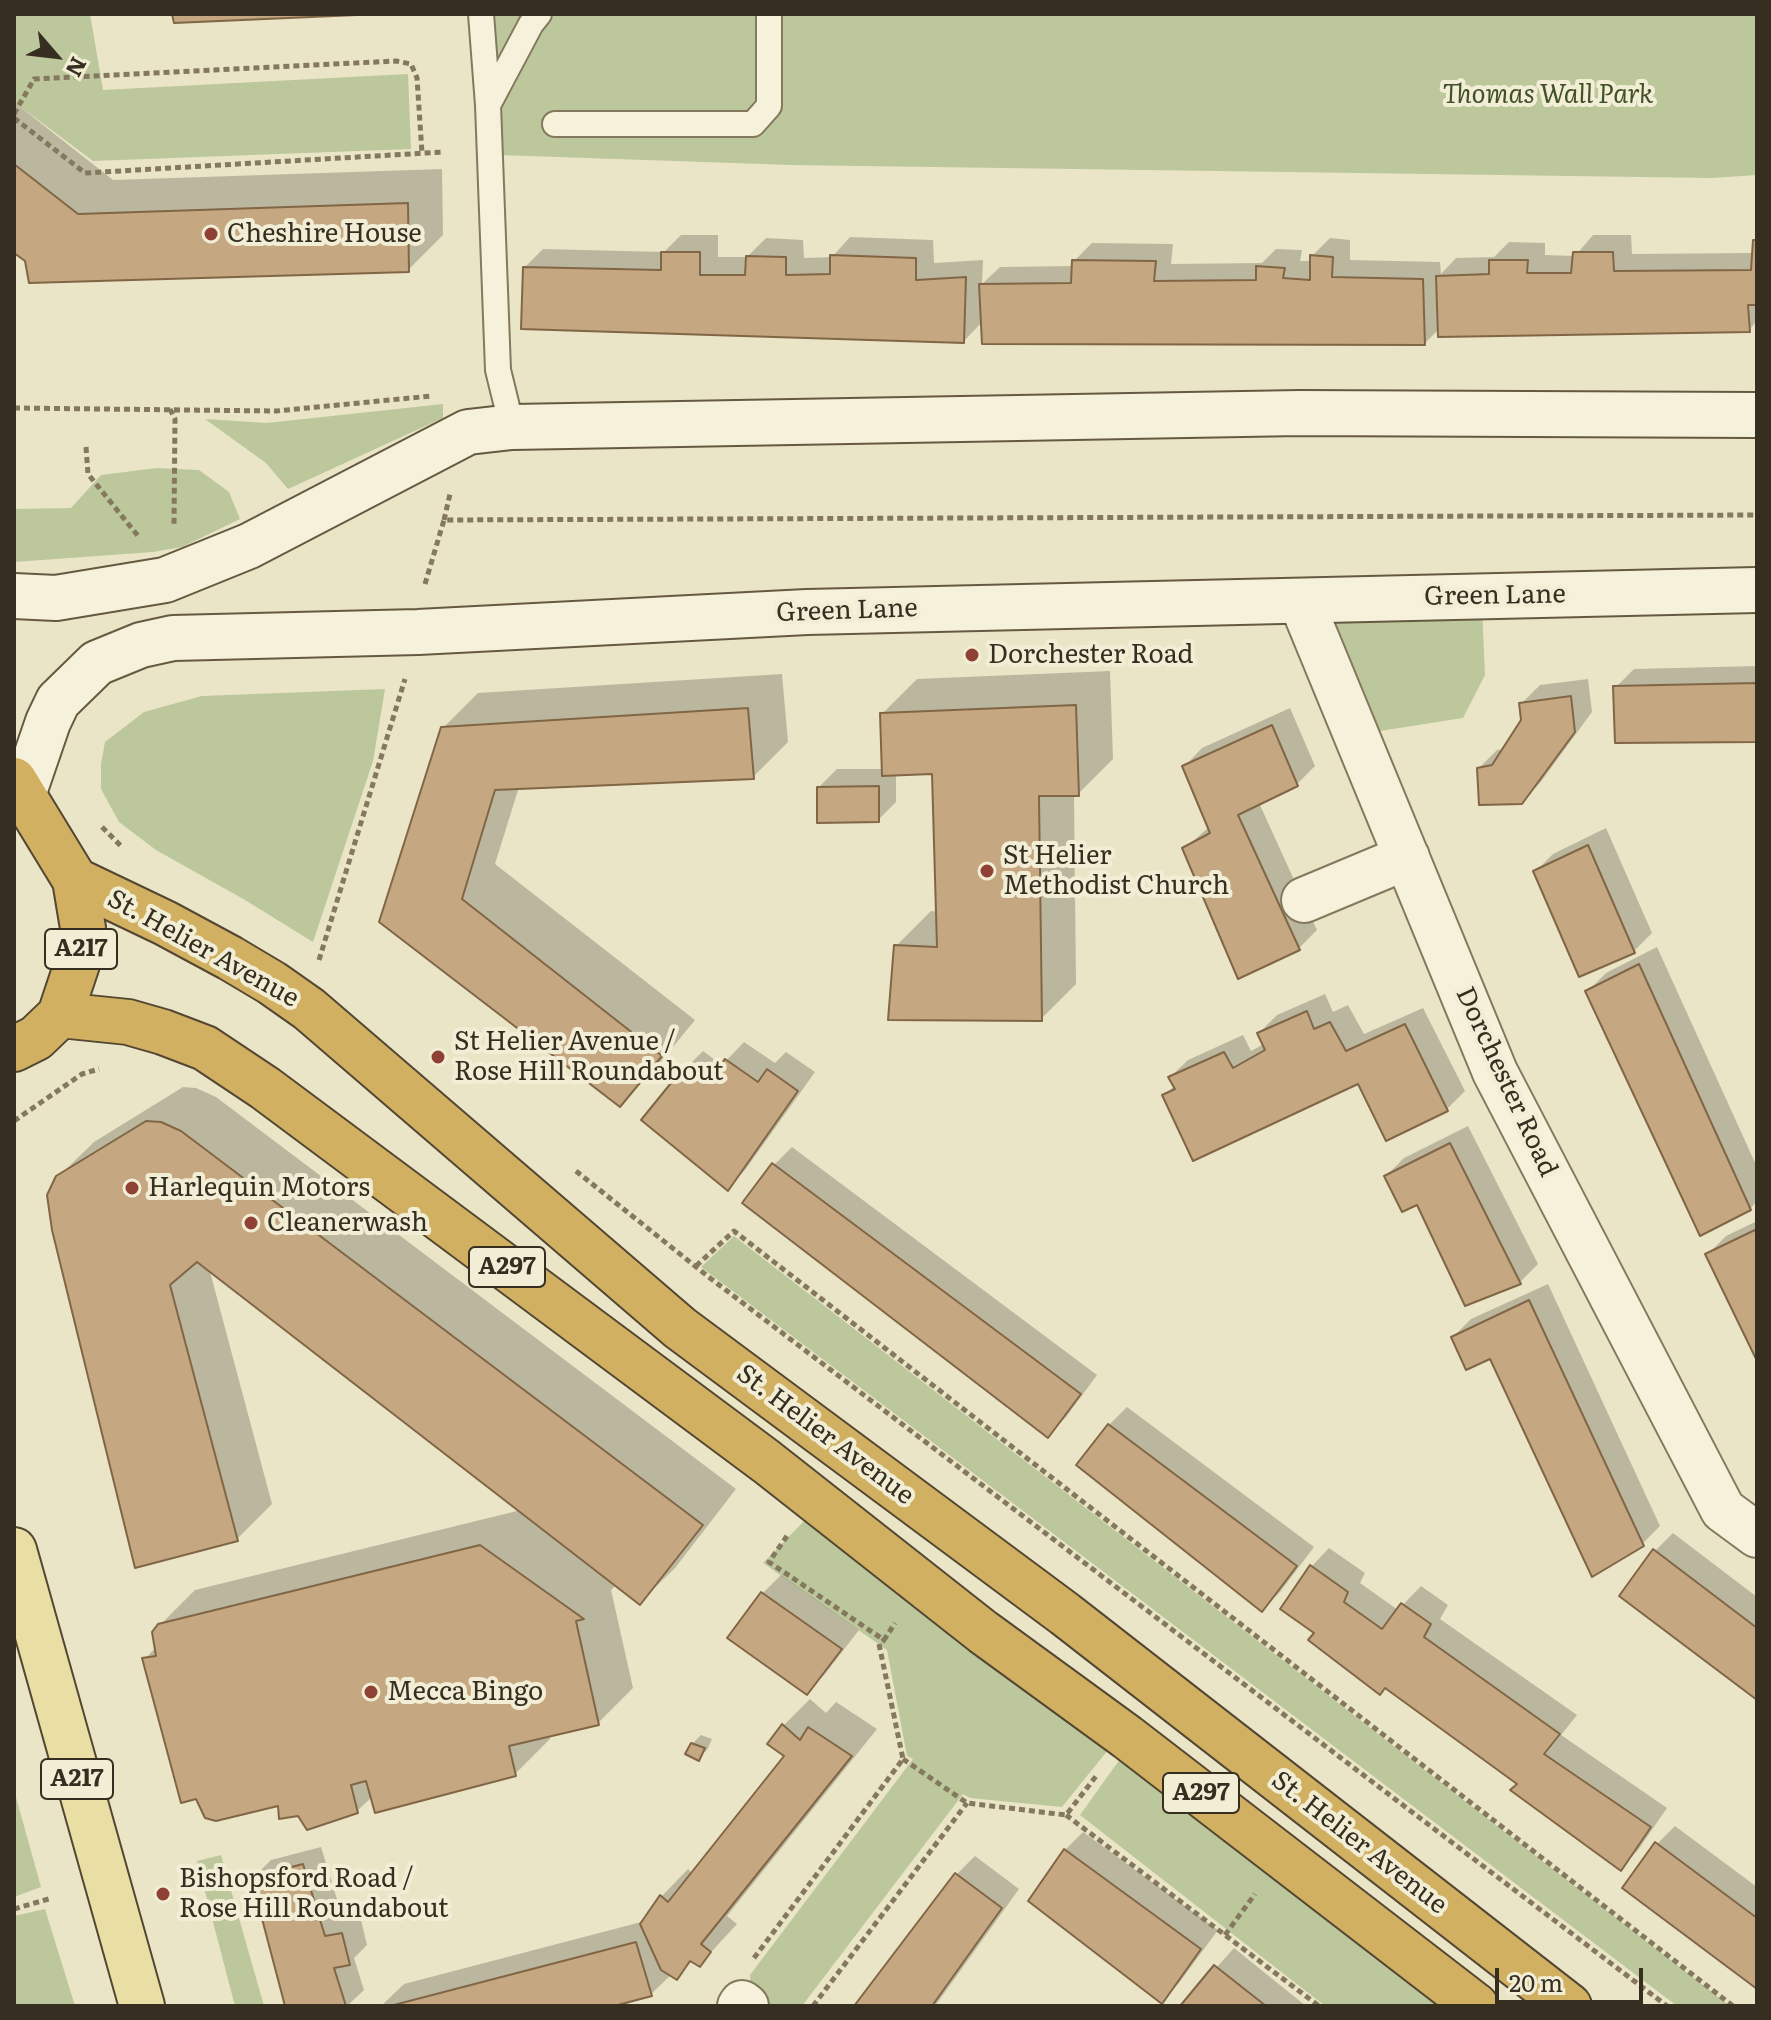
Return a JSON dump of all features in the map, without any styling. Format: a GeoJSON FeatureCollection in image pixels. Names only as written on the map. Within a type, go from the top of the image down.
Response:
{"type":"FeatureCollection","features":[{"type":"Feature","properties":{"kind":"highway","name":"A217"},"geometry":{"type":"LineString","coordinates":[[19,788],[75,880],[83,928],[80,955],[60,1015]]}},
{"type":"Feature","properties":{"kind":"highway","name":"St. Helier Avenue"},"geometry":{"type":"LineString","coordinates":[[75,880],[217,951],[309,1009],[680,1328],[1065,1614],[1569,2006]]}},
{"type":"Feature","properties":{"kind":"highway"},"geometry":{"type":"LineString","coordinates":[[14,1049],[36,1038],[60,1015]]}},
{"type":"Feature","properties":{"kind":"highway","name":"A297"},"geometry":{"type":"LineString","coordinates":[[60,1015],[128,1022],[163,1032],[205,1048],[265,1088],[813,1498],[983,1632],[1127,1737],[1476,2006]]}},
{"type":"Feature","properties":{"kind":"main road"},"geometry":{"type":"LineString","coordinates":[[14,596],[56,598],[165,580],[249,546],[468,432],[512,427],[1299,413],[1757,415]]}},
{"type":"Feature","properties":{"kind":"main road","name":"Green Lane"},"geometry":{"type":"LineString","coordinates":[[19,788],[58,701],[97,663],[141,645],[173,638],[418,632],[807,612],[1757,590]]}},
{"type":"Feature","properties":{"kind":"main road","name":"Dorchester Road"},"geometry":{"type":"LineString","coordinates":[[1301,601],[1495,1072],[1723,1510],[1757,1535]]}},
{"type":"Feature","properties":{"kind":"main road"},"geometry":{"type":"LineString","coordinates":[[1304,900],[1407,857]]}},
{"type":"Feature","properties":{"kind":"main road","name":"A217"},"geometry":{"type":"LineString","coordinates":[[14,1550],[142,2006]]}},
{"type":"Feature","properties":{"kind":"lane"},"geometry":{"type":"LineString","coordinates":[[481,14],[488,105],[498,370],[512,427]]}},
{"type":"Feature","properties":{"kind":"lane"},"geometry":{"type":"LineString","coordinates":[[488,105],[539,14]]}},
{"type":"Feature","properties":{"kind":"lane"},"geometry":{"type":"LineString","coordinates":[[555,124],[753,124],[769,106],[769,14]]}},
{"type":"Feature","properties":{"kind":"path"},"geometry":{"type":"LineString","coordinates":[[422,153],[417,78],[411,64],[396,61],[34,79],[14,116],[85,173],[443,152]]}},
{"type":"Feature","properties":{"kind":"path"},"geometry":{"type":"LineString","coordinates":[[14,408],[276,411],[451,394],[498,370]]}},
{"type":"Feature","properties":{"kind":"path"},"geometry":{"type":"LineString","coordinates":[[170,409],[175,419],[174,530]]}},
{"type":"Feature","properties":{"kind":"path"},"geometry":{"type":"LineString","coordinates":[[86,447],[88,474],[140,539]]}},
{"type":"Feature","properties":{"kind":"path"},"geometry":{"type":"LineString","coordinates":[[306,958],[317,965],[418,632],[422,593],[444,520],[1757,515]]}},
{"type":"Feature","properties":{"kind":"path"},"geometry":{"type":"LineString","coordinates":[[100,826],[132,856]]}},
{"type":"Feature","properties":{"kind":"path"},"geometry":{"type":"LineString","coordinates":[[14,1121],[82,1074],[107,1067]]}},
{"type":"Feature","properties":{"kind":"path"},"geometry":{"type":"LineString","coordinates":[[575,1170],[696,1266],[1667,2006]]}},
{"type":"Feature","properties":{"kind":"path"},"geometry":{"type":"LineString","coordinates":[[696,1266],[734,1231],[1733,2006]]}},
{"type":"Feature","properties":{"kind":"path"},"geometry":{"type":"LineString","coordinates":[[813,1498],[769,1562],[884,1640]]}},
{"type":"Feature","properties":{"kind":"path"},"geometry":{"type":"LineString","coordinates":[[923,1583],[879,1644],[903,1759],[967,1803],[1066,1815],[1319,2006]]}},
{"type":"Feature","properties":{"kind":"path"},"geometry":{"type":"LineString","coordinates":[[1066,1815],[1127,1737]]}},
{"type":"Feature","properties":{"kind":"path"},"geometry":{"type":"LineString","coordinates":[[743,2005],[744,1971],[903,1759]]}},
{"type":"Feature","properties":{"kind":"path"},"geometry":{"type":"LineString","coordinates":[[813,2006],[967,1803]]}},
{"type":"Feature","properties":{"kind":"path"},"geometry":{"type":"LineString","coordinates":[[14,1909],[52,1898]]}},
{"type":"Feature","properties":{"kind":"green space"},"geometry":{"type":"Polygon","coordinates":[[[14,14],[90,14],[103,90],[408,74],[411,149],[93,161],[14,102],[14,14]]]}},
{"type":"Feature","properties":{"kind":"green space","name":"Thomas Wall Park"},"geometry":{"type":"Polygon","coordinates":[[[492,14],[1757,14],[1757,175],[1712,178],[791,165],[499,155],[492,14]]]}},
{"type":"Feature","properties":{"kind":"green space"},"geometry":{"type":"Polygon","coordinates":[[[443,404],[443,418],[288,489],[266,463],[205,419],[267,423],[443,404]]]}},
{"type":"Feature","properties":{"kind":"green space"},"geometry":{"type":"Polygon","coordinates":[[[157,468],[199,470],[229,492],[240,519],[182,547],[153,552],[14,562],[14,509],[71,508],[101,475],[157,468]]]}},
{"type":"Feature","properties":{"kind":"green space"},"geometry":{"type":"Polygon","coordinates":[[[1482,608],[1485,675],[1463,718],[1367,733],[1321,614],[1482,608]]]}},
{"type":"Feature","properties":{"kind":"green space"},"geometry":{"type":"Polygon","coordinates":[[[385,689],[373,761],[313,942],[156,850],[119,822],[101,789],[105,742],[144,712],[202,696],[385,689]]]}},
{"type":"Feature","properties":{"kind":"green space"},"geometry":{"type":"Polygon","coordinates":[[[734,1236],[1730,2006],[1677,2006],[701,1267],[734,1236]]]}},
{"type":"Feature","properties":{"kind":"green space"},"geometry":{"type":"Polygon","coordinates":[[[814,1511],[1116,1740],[1062,1807],[970,1798],[963,1794],[802,2006],[763,2006],[752,1998],[750,1975],[913,1759],[907,1756],[887,1650],[763,1563],[814,1511]]]}},
{"type":"Feature","properties":{"kind":"green space"},"geometry":{"type":"Polygon","coordinates":[[[1128,1748],[1461,2006],[1325,2006],[1080,1815],[1128,1748]]]}},
{"type":"Feature","properties":{"kind":"green space"},"geometry":{"type":"Polygon","coordinates":[[[14,1790],[41,1887],[14,1897],[14,1790]]]}},
{"type":"Feature","properties":{"kind":"green space"},"geometry":{"type":"Polygon","coordinates":[[[221,1855],[264,2006],[235,2006],[197,1861],[221,1855]]]}},
{"type":"Feature","properties":{"kind":"green space"},"geometry":{"type":"Polygon","coordinates":[[[45,1909],[75,2006],[14,2006],[14,1916],[45,1909]]]}},
{"type":"Feature","properties":{"kind":"building"},"geometry":{"type":"Polygon","coordinates":[[[172,14],[380,14],[174,23],[172,14]]]}},
{"type":"Feature","properties":{"kind":"building","name":"Cheshire House"},"geometry":{"type":"Polygon","coordinates":[[[14,164],[78,214],[408,203],[409,272],[29,283],[25,261],[14,253],[14,164]]]}},
{"type":"Feature","properties":{"kind":"building"},"geometry":{"type":"Polygon","coordinates":[[[1753,240],[1757,240],[1757,305],[1748,305],[1750,332],[1438,337],[1436,276],[1489,274],[1489,260],[1528,260],[1527,273],[1571,273],[1573,252],[1613,252],[1614,271],[1751,270],[1753,240]]]}},
{"type":"Feature","properties":{"kind":"building"},"geometry":{"type":"Polygon","coordinates":[[[661,252],[700,252],[700,275],[745,275],[746,256],[786,257],[786,275],[830,274],[830,255],[916,258],[916,280],[966,277],[964,343],[521,329],[523,267],[661,270],[661,252]]]}},
{"type":"Feature","properties":{"kind":"building"},"geometry":{"type":"Polygon","coordinates":[[[1310,255],[1333,257],[1332,277],[1423,279],[1425,345],[982,344],[979,284],[1071,283],[1072,260],[1156,261],[1154,281],[1256,280],[1256,266],[1285,268],[1283,278],[1310,280],[1310,255]]]}},
{"type":"Feature","properties":{"kind":"building"},"geometry":{"type":"Polygon","coordinates":[[[1757,683],[1757,742],[1615,743],[1613,686],[1757,683]]]}},
{"type":"Feature","properties":{"kind":"building"},"geometry":{"type":"Polygon","coordinates":[[[1571,696],[1575,732],[1522,804],[1479,805],[1477,768],[1492,765],[1521,720],[1519,703],[1571,696]]]}},
{"type":"Feature","properties":{"kind":"building","name":"St Helier Methodist Church"},"geometry":{"type":"Polygon","coordinates":[[[1076,705],[1079,796],[1039,796],[1042,1021],[888,1020],[894,945],[937,947],[932,774],[882,776],[880,713],[1076,705]]]}},
{"type":"Feature","properties":{"kind":"building"},"geometry":{"type":"Polygon","coordinates":[[[748,708],[754,779],[495,790],[462,899],[662,1056],[620,1107],[379,922],[441,727],[748,708]]]}},
{"type":"Feature","properties":{"kind":"building"},"geometry":{"type":"Polygon","coordinates":[[[1272,725],[1298,786],[1238,815],[1300,950],[1238,979],[1182,848],[1210,833],[1182,766],[1272,725]]]}},
{"type":"Feature","properties":{"kind":"building"},"geometry":{"type":"Polygon","coordinates":[[[879,786],[879,822],[817,823],[817,787],[879,786]]]}},
{"type":"Feature","properties":{"kind":"building"},"geometry":{"type":"Polygon","coordinates":[[[1588,845],[1635,953],[1579,977],[1533,871],[1588,845]]]}},
{"type":"Feature","properties":{"kind":"building"},"geometry":{"type":"Polygon","coordinates":[[[1639,964],[1751,1210],[1700,1236],[1585,991],[1639,964]]]}},
{"type":"Feature","properties":{"kind":"building"},"geometry":{"type":"Polygon","coordinates":[[[1307,1011],[1314,1029],[1330,1022],[1346,1051],[1405,1024],[1448,1111],[1386,1141],[1358,1084],[1193,1161],[1162,1095],[1175,1089],[1168,1077],[1224,1052],[1233,1068],[1265,1050],[1257,1033],[1307,1011]]]}},
{"type":"Feature","properties":{"kind":"building"},"geometry":{"type":"Polygon","coordinates":[[[725,1059],[758,1082],[767,1069],[798,1091],[728,1191],[641,1120],[684,1067],[705,1083],[725,1059]]]}},
{"type":"Feature","properties":{"kind":"building"},"geometry":{"type":"Polygon","coordinates":[[[146,1121],[161,1122],[181,1131],[703,1525],[640,1605],[197,1262],[170,1285],[238,1541],[135,1568],[52,1230],[47,1195],[56,1176],[146,1121]]]}},
{"type":"Feature","properties":{"kind":"building"},"geometry":{"type":"Polygon","coordinates":[[[1450,1143],[1521,1284],[1465,1306],[1417,1205],[1402,1212],[1384,1176],[1450,1143]]]}},
{"type":"Feature","properties":{"kind":"building"},"geometry":{"type":"Polygon","coordinates":[[[772,1163],[1081,1394],[1048,1438],[742,1203],[772,1163]]]}},
{"type":"Feature","properties":{"kind":"building"},"geometry":{"type":"Polygon","coordinates":[[[1757,1229],[1757,1361],[1705,1254],[1757,1229]]]}},
{"type":"Feature","properties":{"kind":"building"},"geometry":{"type":"Polygon","coordinates":[[[1529,1300],[1644,1546],[1592,1577],[1490,1359],[1466,1370],[1451,1337],[1529,1300]]]}},
{"type":"Feature","properties":{"kind":"building"},"geometry":{"type":"Polygon","coordinates":[[[1108,1424],[1297,1566],[1262,1612],[1076,1465],[1108,1424]]]}},
{"type":"Feature","properties":{"kind":"building","name":"Mecca Bingo"},"geometry":{"type":"Polygon","coordinates":[[[480,1545],[584,1619],[576,1621],[599,1725],[509,1746],[516,1776],[375,1813],[366,1781],[351,1785],[358,1813],[307,1830],[298,1816],[279,1819],[278,1806],[216,1821],[205,1818],[196,1799],[181,1803],[142,1658],[156,1656],[152,1632],[158,1624],[480,1545]]]}},
{"type":"Feature","properties":{"kind":"building"},"geometry":{"type":"Polygon","coordinates":[[[1653,1549],[1757,1628],[1757,1700],[1619,1596],[1653,1549]]]}},
{"type":"Feature","properties":{"kind":"building"},"geometry":{"type":"Polygon","coordinates":[[[1310,1565],[1348,1592],[1344,1602],[1382,1629],[1401,1603],[1431,1624],[1424,1637],[1560,1734],[1544,1754],[1651,1827],[1621,1871],[1510,1790],[1517,1784],[1385,1688],[1380,1695],[1308,1640],[1314,1633],[1280,1609],[1310,1565]]]}},
{"type":"Feature","properties":{"kind":"building"},"geometry":{"type":"Polygon","coordinates":[[[761,1592],[842,1649],[807,1695],[727,1638],[761,1592]]]}},
{"type":"Feature","properties":{"kind":"building"},"geometry":{"type":"Polygon","coordinates":[[[782,1724],[800,1740],[808,1727],[852,1756],[701,1944],[711,1952],[700,1967],[690,1961],[677,1980],[661,1970],[640,1924],[660,1895],[668,1902],[784,1756],[767,1744],[782,1724]]]}},
{"type":"Feature","properties":{"kind":"building"},"geometry":{"type":"Polygon","coordinates":[[[691,1743],[705,1748],[699,1761],[685,1754],[691,1743]]]}},
{"type":"Feature","properties":{"kind":"building"},"geometry":{"type":"Polygon","coordinates":[[[1655,1842],[1757,1918],[1757,1989],[1622,1888],[1655,1842]]]}},
{"type":"Feature","properties":{"kind":"building"},"geometry":{"type":"Polygon","coordinates":[[[1064,1849],[1201,1949],[1162,2004],[1028,1901],[1064,1849]]]}},
{"type":"Feature","properties":{"kind":"building"},"geometry":{"type":"Polygon","coordinates":[[[303,1864],[325,1936],[342,1933],[350,1965],[334,1968],[346,2006],[285,2006],[251,1877],[303,1864]]]}},
{"type":"Feature","properties":{"kind":"building"},"geometry":{"type":"Polygon","coordinates":[[[955,1873],[1002,1908],[932,2006],[854,2006],[955,1873]]]}},
{"type":"Feature","properties":{"kind":"building"},"geometry":{"type":"Polygon","coordinates":[[[636,1942],[652,1996],[614,2006],[390,2006],[636,1942]]]}},
{"type":"Feature","properties":{"kind":"building"},"geometry":{"type":"Polygon","coordinates":[[[1214,1965],[1266,2006],[1180,2006],[1214,1965]]]}},
{"type":"Feature","properties":{"kind":"place","name":"Cheshire House"},"geometry":{"type":"Point","coordinates":[211,234]}},
{"type":"Feature","properties":{"kind":"place","name":"Dorchester Road"},"geometry":{"type":"Point","coordinates":[972,655]}},
{"type":"Feature","properties":{"kind":"place","name":"St Helier Methodist Church"},"geometry":{"type":"Point","coordinates":[987,871]}},
{"type":"Feature","properties":{"kind":"place","name":"St Helier Avenue / Rose Hill Roundabout"},"geometry":{"type":"Point","coordinates":[438,1057]}},
{"type":"Feature","properties":{"kind":"place","name":"Harlequin Motors"},"geometry":{"type":"Point","coordinates":[132,1188]}},
{"type":"Feature","properties":{"kind":"place","name":"Cleanerwash"},"geometry":{"type":"Point","coordinates":[251,1223]}},
{"type":"Feature","properties":{"kind":"place","name":"Mecca Bingo"},"geometry":{"type":"Point","coordinates":[371,1692]}},
{"type":"Feature","properties":{"kind":"place","name":"Bishopsford Road / Rose Hill Roundabout"},"geometry":{"type":"Point","coordinates":[163,1894]}}]}
